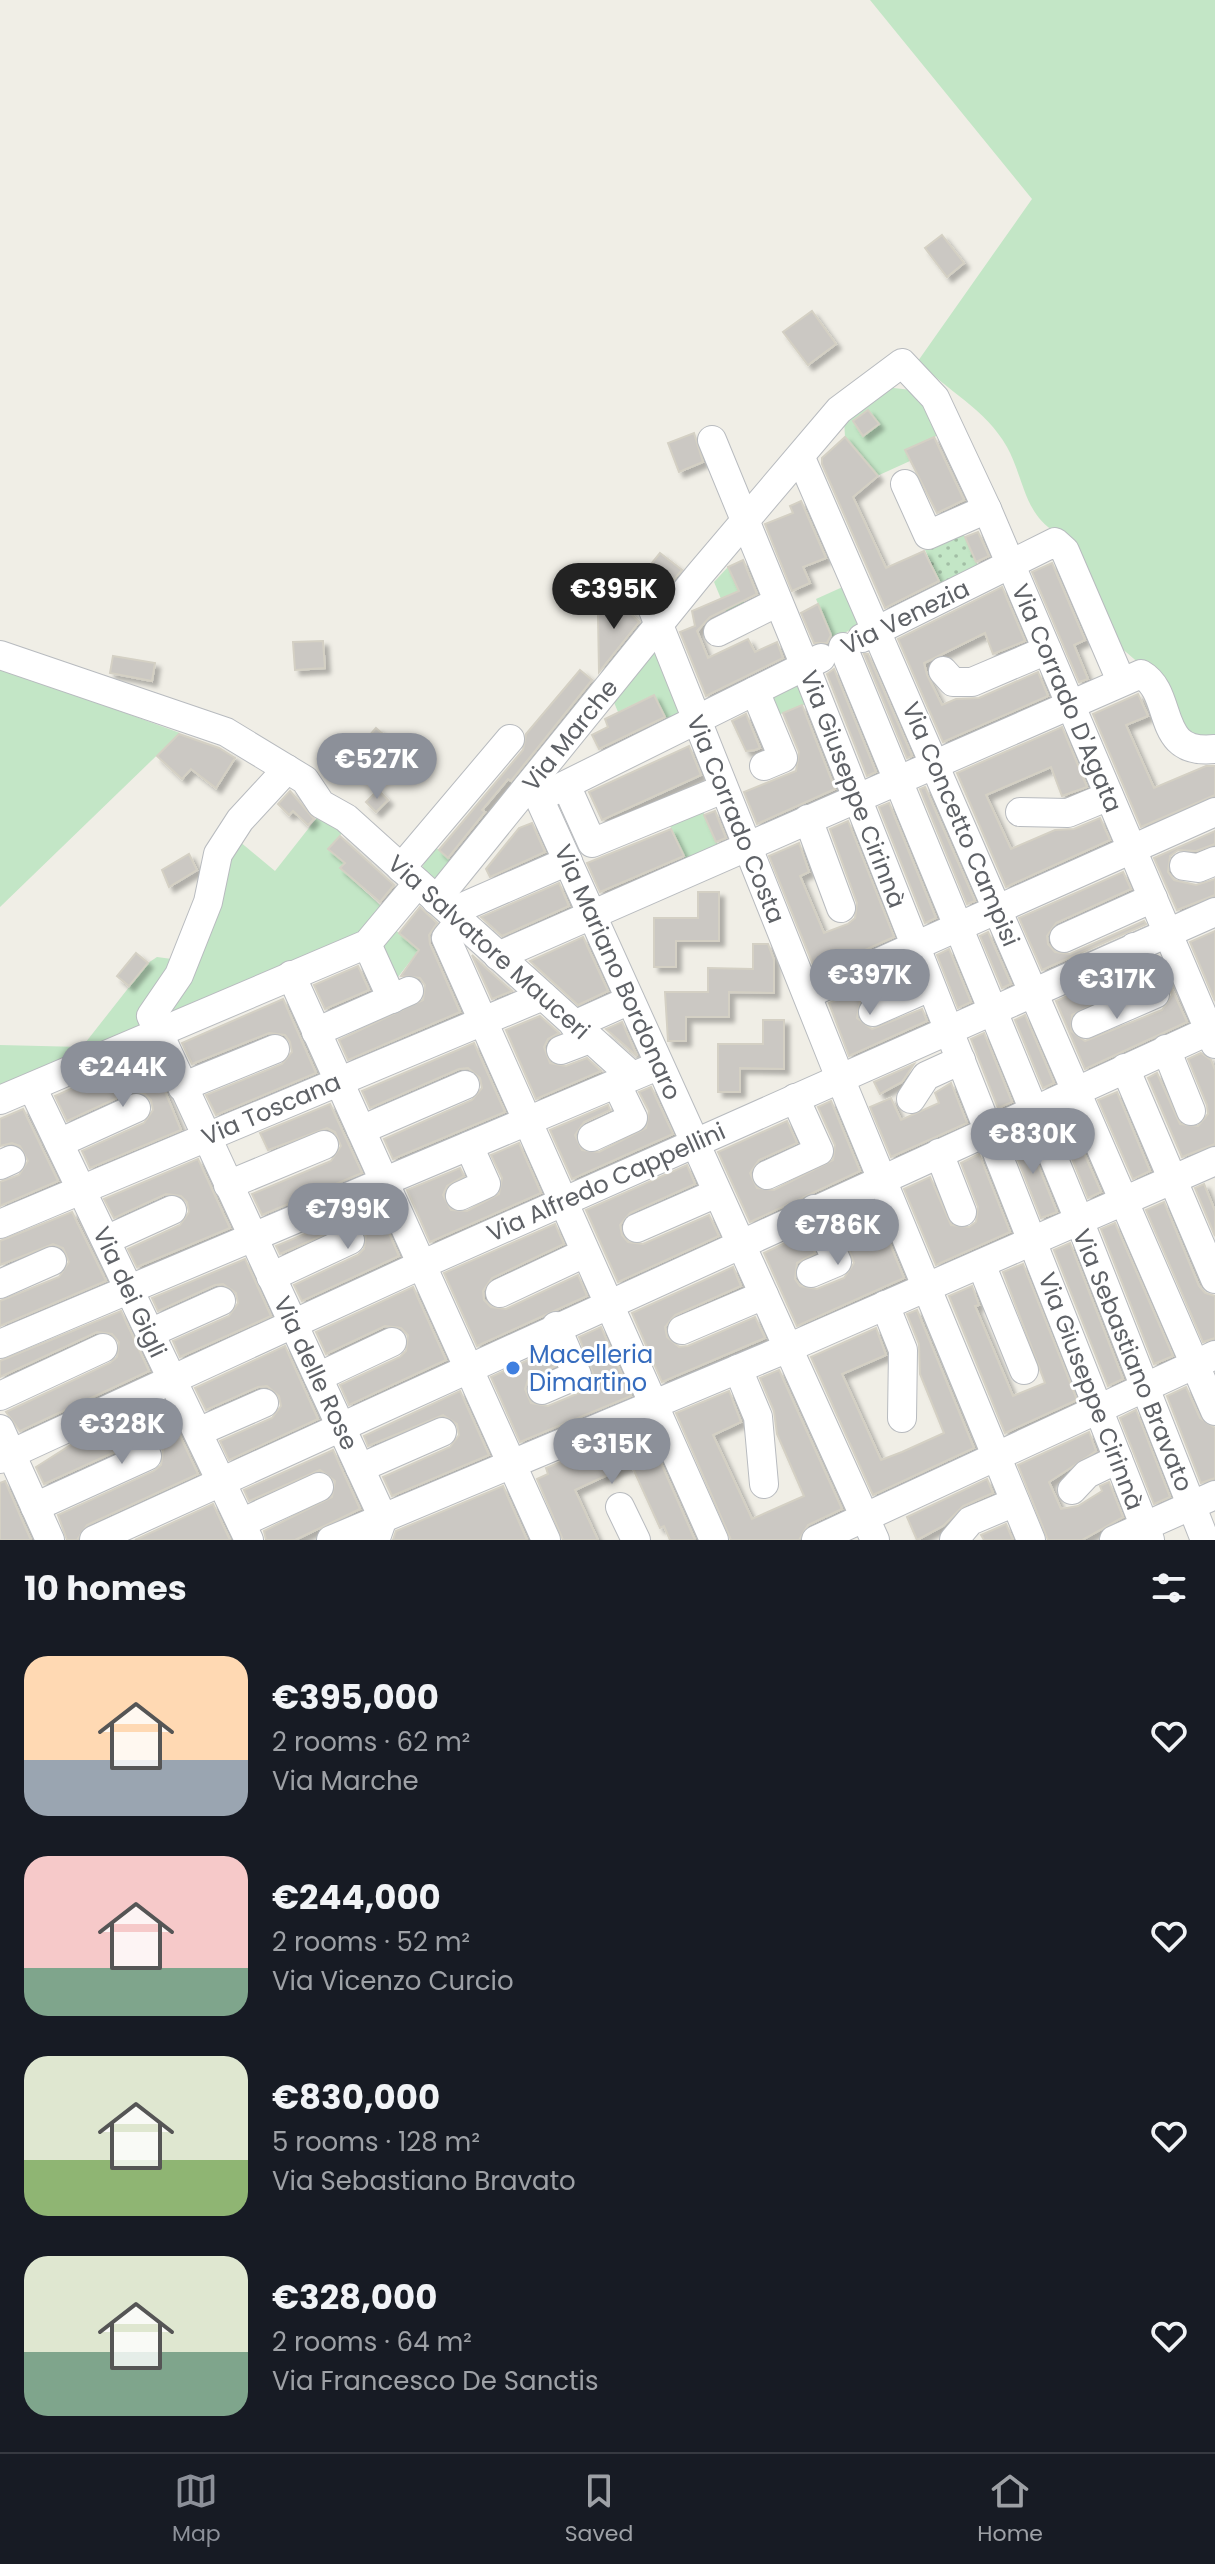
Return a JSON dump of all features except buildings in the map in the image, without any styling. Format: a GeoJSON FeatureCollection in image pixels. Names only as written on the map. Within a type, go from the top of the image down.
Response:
{"type":"FeatureCollection","features":[{"type":"Feature","properties":{"kind":"street","name":"Via Marche"},"geometry":{"type":"LineString","coordinates":[[433,897],[533,793],[658,628],[839,410],[902,363]]}},
{"type":"Feature","properties":{"kind":"street","name":"Via Corrado D'Agata"},"geometry":{"type":"LineString","coordinates":[[902,363],[935,398],[987,509],[1213,1034]]}},
{"type":"Feature","properties":{"kind":"street","name":"Via Giuseppe Cirinnà"},"geometry":{"type":"LineString","coordinates":[[712,440],[805,666],[1147,1533]]}},
{"type":"Feature","properties":{"kind":"street","name":"Via Concetto Campisi"},"geometry":{"type":"LineString","coordinates":[[801,458],[1124,1200],[1205,1359],[1215,1411]]}},
{"type":"Feature","properties":{"kind":"street"},"geometry":{"type":"LineString","coordinates":[[905,484],[928,535],[987,509]]}},
{"type":"Feature","properties":{"kind":"street","name":"Via Venezia"},"geometry":{"type":"LineString","coordinates":[[533,793],[566,785],[1055,542],[1065,551],[1131,678]]}},
{"type":"Feature","properties":{"kind":"street","name":"Via Corrado Costa"},"geometry":{"type":"LineString","coordinates":[[643,585],[840,1078],[1031,1540]]}},
{"type":"Feature","properties":{"kind":"street"},"geometry":{"type":"LineString","coordinates":[[718,632],[778,602]]}},
{"type":"Feature","properties":{"kind":"street","name":"Via Sebastiano Bravato"},"geometry":{"type":"LineString","coordinates":[[843,647],[1145,1388],[1203,1500],[1205,1540]]}},
{"type":"Feature","properties":{"kind":"street"},"geometry":{"type":"LineString","coordinates":[[943,671],[953,682],[972,682],[1047,650]]}},
{"type":"Feature","properties":{"kind":"street"},"geometry":{"type":"LineString","coordinates":[[0,655],[226,732],[296,775],[240,820],[218,854],[208,902],[179,975],[151,1016],[157,1033]]}},
{"type":"Feature","properties":{"kind":"street"},"geometry":{"type":"LineString","coordinates":[[498,956],[1131,678],[1153,680],[1169,727],[1177,740],[1191,748],[1215,749]]}},
{"type":"Feature","properties":{"kind":"street"},"geometry":{"type":"LineString","coordinates":[[755,691],[783,758],[764,766]]}},
{"type":"Feature","properties":{"kind":"street"},"geometry":{"type":"LineString","coordinates":[[510,739],[433,897],[446,938],[482,1022],[714,1540]]}},
{"type":"Feature","properties":{"kind":"street","name":"Via Salvatore Mauceri"},"geometry":{"type":"LineString","coordinates":[[296,775],[321,804],[346,818],[582,1032],[624,1080]]}},
{"type":"Feature","properties":{"kind":"street"},"geometry":{"type":"LineString","coordinates":[[566,785],[592,843],[723,789]]}},
{"type":"Feature","properties":{"kind":"street","name":"Via Mariano Bordonaro"},"geometry":{"type":"LineString","coordinates":[[533,793],[568,861],[870,1528]]}},
{"type":"Feature","properties":{"kind":"street"},"geometry":{"type":"LineString","coordinates":[[1020,812],[1068,813],[1109,796]]}},
{"type":"Feature","properties":{"kind":"street"},"geometry":{"type":"LineString","coordinates":[[808,994],[1215,812]]}},
{"type":"Feature","properties":{"kind":"street"},"geometry":{"type":"LineString","coordinates":[[808,819],[841,908]]}},
{"type":"Feature","properties":{"kind":"street"},"geometry":{"type":"LineString","coordinates":[[0,1100],[367,944],[433,897],[568,861]]}},
{"type":"Feature","properties":{"kind":"street"},"geometry":{"type":"LineString","coordinates":[[1184,866],[1198,868],[1215,861]]}},
{"type":"Feature","properties":{"kind":"street"},"geometry":{"type":"LineString","coordinates":[[1064,938],[1153,898]]}},
{"type":"Feature","properties":{"kind":"street","name":"Via Alfredo Cappellini"},"geometry":{"type":"LineString","coordinates":[[4,1447],[172,1379],[1215,912]]}},
{"type":"Feature","properties":{"kind":"street"},"geometry":{"type":"LineString","coordinates":[[316,1032],[400,995],[367,944]]}},
{"type":"Feature","properties":{"kind":"street"},"geometry":{"type":"LineString","coordinates":[[1086,1024],[1155,994],[1134,947]]}},
{"type":"Feature","properties":{"kind":"street"},"geometry":{"type":"LineString","coordinates":[[291,975],[546,1540]]}},
{"type":"Feature","properties":{"kind":"street"},"geometry":{"type":"LineString","coordinates":[[873,1012],[930,987]]}},
{"type":"Feature","properties":{"kind":"street","name":"Via Toscana"},"geometry":{"type":"LineString","coordinates":[[0,1224],[543,996]]}},
{"type":"Feature","properties":{"kind":"street"},"geometry":{"type":"LineString","coordinates":[[561,1050],[630,1000]]}},
{"type":"Feature","properties":{"kind":"street","name":"Via delle Rose"},"geometry":{"type":"LineString","coordinates":[[157,1033],[360,1468],[379,1529]]}},
{"type":"Feature","properties":{"kind":"street"},"geometry":{"type":"LineString","coordinates":[[94,1540],[1166,1049],[1213,1034]]}},
{"type":"Feature","properties":{"kind":"street"},"geometry":{"type":"LineString","coordinates":[[182,1087],[275,1049]]}},
{"type":"Feature","properties":{"kind":"street"},"geometry":{"type":"LineString","coordinates":[[1166,1049],[1191,1111]]}},
{"type":"Feature","properties":{"kind":"street"},"geometry":{"type":"LineString","coordinates":[[911,1099],[926,1076],[961,1060]]}},
{"type":"Feature","properties":{"kind":"street"},"geometry":{"type":"LineString","coordinates":[[0,1344],[128,1287],[659,1065]]}},
{"type":"Feature","properties":{"kind":"street"},"geometry":{"type":"LineString","coordinates":[[1125,1068],[1215,1279]]}},
{"type":"Feature","properties":{"kind":"street"},"geometry":{"type":"LineString","coordinates":[[592,1137],[633,1118],[624,1080]]}},
{"type":"Feature","properties":{"kind":"street"},"geometry":{"type":"LineString","coordinates":[[361,1130],[465,1085]]}},
{"type":"Feature","properties":{"kind":"street","name":"Via dei Gigli"},"geometry":{"type":"LineString","coordinates":[[32,1087],[245,1532]]}},
{"type":"Feature","properties":{"kind":"street"},"geometry":{"type":"LineString","coordinates":[[767,1175],[819,1151],[795,1098]]}},
{"type":"Feature","properties":{"kind":"street"},"geometry":{"type":"LineString","coordinates":[[59,1143],[136,1108]]}},
{"type":"Feature","properties":{"kind":"street"},"geometry":{"type":"LineString","coordinates":[[228,1185],[324,1145]]}},
{"type":"Feature","properties":{"kind":"street"},"geometry":{"type":"LineString","coordinates":[[460,1196],[486,1184],[469,1146]]}},
{"type":"Feature","properties":{"kind":"street"},"geometry":{"type":"LineString","coordinates":[[939,1153],[962,1212]]}},
{"type":"Feature","properties":{"kind":"street"},"geometry":{"type":"LineString","coordinates":[[331,1540],[379,1529],[511,1463],[788,1348],[1173,1178],[1212,1169]]}},
{"type":"Feature","properties":{"kind":"street"},"geometry":{"type":"LineString","coordinates":[[637,1228],[717,1193]]}},
{"type":"Feature","properties":{"kind":"street"},"geometry":{"type":"LineString","coordinates":[[811,1273],[837,1262],[814,1209]]}},
{"type":"Feature","properties":{"kind":"street"},"geometry":{"type":"LineString","coordinates":[[106,1240],[172,1210]]}},
{"type":"Feature","properties":{"kind":"street"},"geometry":{"type":"LineString","coordinates":[[271,1277],[350,1240]]}},
{"type":"Feature","properties":{"kind":"street"},"geometry":{"type":"LineString","coordinates":[[500,1293],[585,1253]]}},
{"type":"Feature","properties":{"kind":"street"},"geometry":{"type":"LineString","coordinates":[[0,1284],[52,1261]]}},
{"type":"Feature","properties":{"kind":"street"},"geometry":{"type":"LineString","coordinates":[[981,1264],[1024,1370]]}},
{"type":"Feature","properties":{"kind":"street"},"geometry":{"type":"LineString","coordinates":[[682,1330],[764,1295]]}},
{"type":"Feature","properties":{"kind":"street"},"geometry":{"type":"LineString","coordinates":[[150,1333],[221,1301]]}},
{"type":"Feature","properties":{"kind":"street"},"geometry":{"type":"LineString","coordinates":[[885,1305],[903,1350],[902,1418]]}},
{"type":"Feature","properties":{"kind":"street"},"geometry":{"type":"LineString","coordinates":[[542,1390],[577,1375],[556,1326]]}},
{"type":"Feature","properties":{"kind":"street"},"geometry":{"type":"LineString","coordinates":[[318,1377],[392,1342]]}},
{"type":"Feature","properties":{"kind":"street"},"geometry":{"type":"LineString","coordinates":[[0,1396],[103,1348]]}},
{"type":"Feature","properties":{"kind":"street"},"geometry":{"type":"LineString","coordinates":[[816,1540],[870,1528],[996,1456],[1205,1359]]}},
{"type":"Feature","properties":{"kind":"street"},"geometry":{"type":"LineString","coordinates":[[738,1369],[758,1417],[764,1484]]}},
{"type":"Feature","properties":{"kind":"street"},"geometry":{"type":"LineString","coordinates":[[198,1432],[264,1403]]}},
{"type":"Feature","properties":{"kind":"street"},"geometry":{"type":"LineString","coordinates":[[360,1468],[442,1432]]}},
{"type":"Feature","properties":{"kind":"street"},"geometry":{"type":"LineString","coordinates":[[4,1447],[50,1540]]}},
{"type":"Feature","properties":{"kind":"street"},"geometry":{"type":"LineString","coordinates":[[35,1507],[147,1456]]}},
{"type":"Feature","properties":{"kind":"street"},"geometry":{"type":"LineString","coordinates":[[1072,1490],[1087,1474],[1118,1459]]}},
{"type":"Feature","properties":{"kind":"street"},"geometry":{"type":"LineString","coordinates":[[245,1532],[319,1487]]}},
{"type":"Feature","properties":{"kind":"street"},"geometry":{"type":"LineString","coordinates":[[1114,1540],[1147,1533],[1203,1500]]}},
{"type":"Feature","properties":{"kind":"street"},"geometry":{"type":"LineString","coordinates":[[954,1540],[970,1521],[1015,1502]]}},
{"type":"Feature","properties":{"kind":"street"},"geometry":{"type":"LineString","coordinates":[[620,1507],[636,1540]]}},
{"type":"Feature","properties":{"kind":"green space"},"geometry":{"type":"Polygon","coordinates":[[[870,0],[1215,0],[1215,743],[1193,741],[1141,665],[1119,646],[1055,532],[1031,505],[1013,459],[998,434],[977,411],[918,361],[1032,199],[870,0]]]}},
{"type":"Feature","properties":{"kind":"green space"},"geometry":{"type":"Polygon","coordinates":[[[885,387],[920,391],[943,433],[906,450],[910,461],[877,476],[845,437],[844,419],[885,387]]]}},
{"type":"Feature","properties":{"kind":"green space"},"geometry":{"type":"Polygon","coordinates":[[[963,533],[979,568],[941,585],[925,550],[963,533]]]}},
{"type":"Feature","properties":{"kind":"green space"},"geometry":{"type":"Polygon","coordinates":[[[728,567],[746,607],[729,618],[714,582],[728,567]]]}},
{"type":"Feature","properties":{"kind":"green space"},"geometry":{"type":"Polygon","coordinates":[[[847,585],[863,623],[833,639],[816,599],[847,585]]]}},
{"type":"Feature","properties":{"kind":"green space"},"geometry":{"type":"Polygon","coordinates":[[[658,647],[685,714],[668,722],[653,695],[618,712],[613,700],[658,647]]]}},
{"type":"Feature","properties":{"kind":"green space"},"geometry":{"type":"Polygon","coordinates":[[[0,667],[180,733],[0,907],[0,667]]]}},
{"type":"Feature","properties":{"kind":"green space"},"geometry":{"type":"Polygon","coordinates":[[[798,680],[806,704],[773,717],[766,698],[798,680]]]}},
{"type":"Feature","properties":{"kind":"green space"},"geometry":{"type":"Polygon","coordinates":[[[323,810],[346,828],[329,849],[345,863],[341,869],[382,907],[361,932],[159,1019],[225,863],[239,841],[275,871],[323,810]]]}},
{"type":"Feature","properties":{"kind":"green space"},"geometry":{"type":"Polygon","coordinates":[[[703,811],[718,845],[685,859],[670,826],[703,811]]]}},
{"type":"Feature","properties":{"kind":"green space"},"geometry":{"type":"Polygon","coordinates":[[[433,845],[452,861],[436,881],[422,868],[433,845]]]}},
{"type":"Feature","properties":{"kind":"green space"},"geometry":{"type":"Polygon","coordinates":[[[393,928],[419,950],[398,977],[403,986],[395,988],[378,949],[393,928]]]}},
{"type":"Feature","properties":{"kind":"green space"},"geometry":{"type":"Polygon","coordinates":[[[157,957],[172,959],[143,1027],[0,1088],[0,1045],[82,1047],[148,963],[157,957]]]}},
{"type":"Feature","properties":{"kind":"place","name":"Macelleria Dimartino"},"geometry":{"type":"Point","coordinates":[513,1368]}}]}
